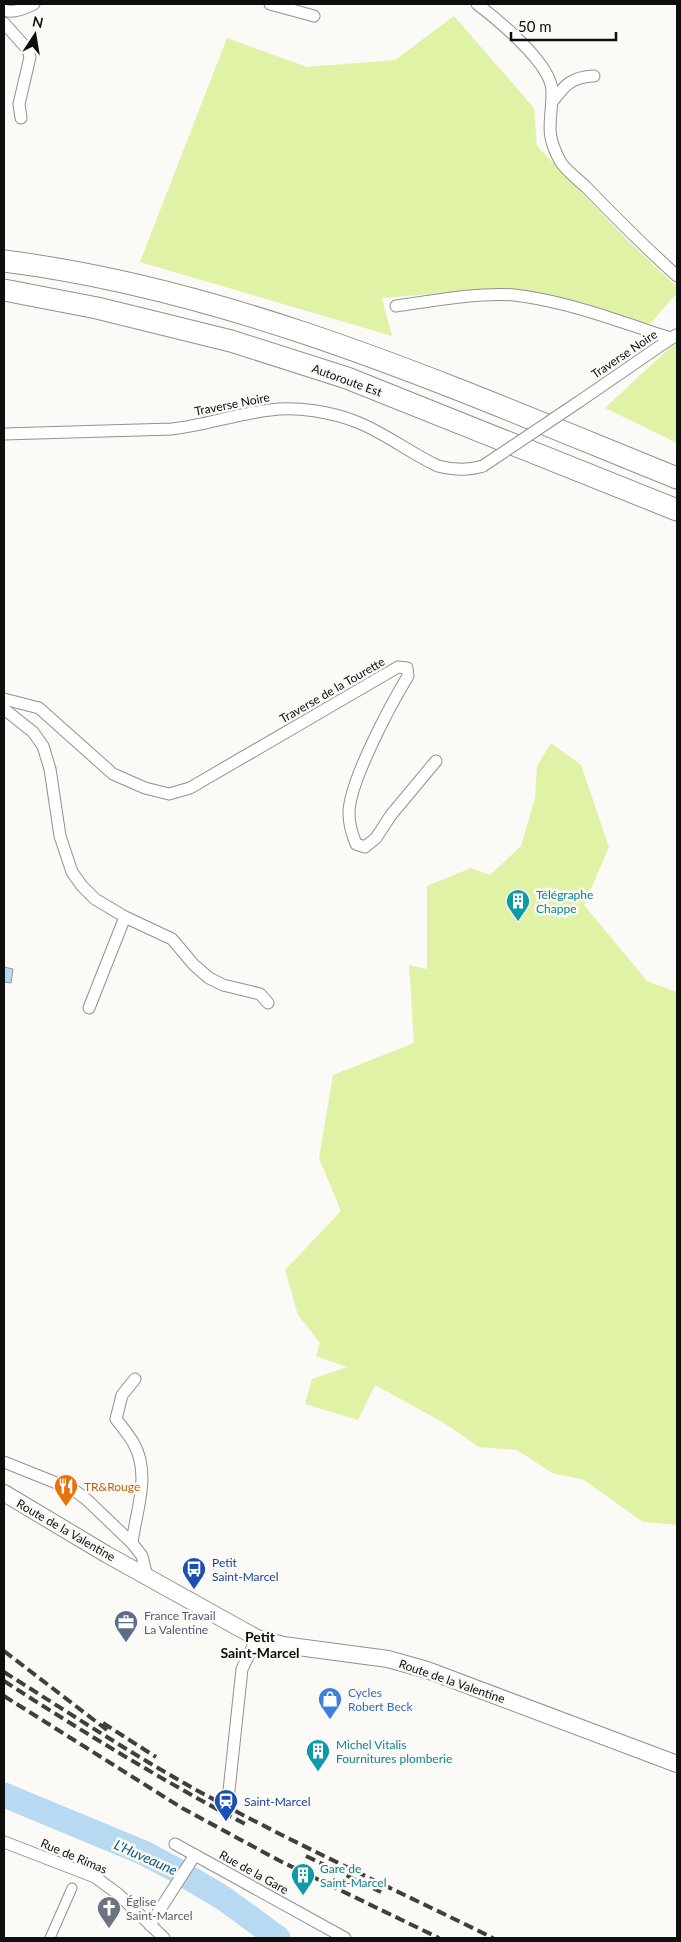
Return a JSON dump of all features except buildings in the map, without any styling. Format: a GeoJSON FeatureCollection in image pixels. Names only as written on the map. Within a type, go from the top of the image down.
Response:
{"type":"FeatureCollection","features":[{"type":"Feature","properties":{"kind":"highway"},"geometry":{"type":"LineString","coordinates":[[4,261],[147,288],[264,320],[360,352],[677,478]]}},
{"type":"Feature","properties":{"kind":"highway","name":"Autoroute Est"},"geometry":{"type":"LineString","coordinates":[[4,290],[97,308],[231,341],[347,378],[677,510]]}},
{"type":"Feature","properties":{"kind":"main road","name":"Route de la Valentine"},"geometry":{"type":"LineString","coordinates":[[4,1493],[147,1577],[257,1638],[283,1645],[388,1659],[427,1670],[677,1762]]}},
{"type":"Feature","properties":{"kind":"street"},"geometry":{"type":"LineString","coordinates":[[4,10],[7,12],[14,11],[34,4]]}},
{"type":"Feature","properties":{"kind":"street"},"geometry":{"type":"LineString","coordinates":[[270,4],[314,16]]}},
{"type":"Feature","properties":{"kind":"street"},"geometry":{"type":"LineString","coordinates":[[477,4],[508,30],[542,64],[550,80],[552,90],[548,125],[551,143],[562,164],[645,248],[677,276]]}},
{"type":"Feature","properties":{"kind":"street"},"geometry":{"type":"LineString","coordinates":[[4,23],[28,50],[30,57],[19,104],[21,118]]}},
{"type":"Feature","properties":{"kind":"street"},"geometry":{"type":"LineString","coordinates":[[550,103],[569,82],[580,76],[594,76]]}},
{"type":"Feature","properties":{"kind":"street","name":"Traverse Noire"},"geometry":{"type":"LineString","coordinates":[[396,306],[478,296],[513,295],[595,313],[656,335],[675,336]]}},
{"type":"Feature","properties":{"kind":"street","name":"Traverse Noire"},"geometry":{"type":"LineString","coordinates":[[4,434],[172,429],[272,410],[295,410],[338,416],[356,422],[438,466],[463,470],[483,466],[675,336]]}},
{"type":"Feature","properties":{"kind":"street","name":"Traverse de la Tourette"},"geometry":{"type":"LineString","coordinates":[[4,698],[39,708],[113,774],[145,788],[169,794],[190,788],[398,667],[407,668],[408,676],[375,740],[352,795],[348,812],[350,828],[356,844],[365,847],[376,838],[391,815],[436,760]]}},
{"type":"Feature","properties":{"kind":"street"},"geometry":{"type":"LineString","coordinates":[[4,710],[33,732],[43,746],[50,769],[60,836],[72,872],[95,899],[125,917],[172,939],[194,966],[209,978],[224,985],[260,994],[268,1003]]}},
{"type":"Feature","properties":{"kind":"street"},"geometry":{"type":"LineString","coordinates":[[89,1008],[125,917]]}},
{"type":"Feature","properties":{"kind":"street"},"geometry":{"type":"LineString","coordinates":[[132,1543],[141,1493],[141,1464],[135,1446],[116,1419],[122,1395],[136,1379]]}},
{"type":"Feature","properties":{"kind":"street"},"geometry":{"type":"LineString","coordinates":[[4,1462],[74,1490],[100,1511],[132,1543],[142,1556],[147,1577]]}},
{"type":"Feature","properties":{"kind":"street"},"geometry":{"type":"LineString","coordinates":[[228,1800],[242,1672],[257,1638]]}},
{"type":"Feature","properties":{"kind":"street","name":"Rue de Rimas"},"geometry":{"type":"LineString","coordinates":[[4,1842],[95,1877],[118,1894],[163,1938]]}},
{"type":"Feature","properties":{"kind":"street","name":"Rue de la Gare"},"geometry":{"type":"LineString","coordinates":[[175,1844],[193,1858],[345,1938]]}},
{"type":"Feature","properties":{"kind":"street"},"geometry":{"type":"LineString","coordinates":[[150,1925],[193,1858]]}},
{"type":"Feature","properties":{"kind":"street"},"geometry":{"type":"LineString","coordinates":[[50,1938],[72,1888]]}},
{"type":"Feature","properties":{"kind":"green space"},"geometry":{"type":"Polygon","coordinates":[[[454,16],[534,108],[537,146],[627,240],[677,287],[677,293],[650,324],[507,288],[382,298],[392,336],[140,262],[227,38],[307,67],[395,60],[454,16]]]}},
{"type":"Feature","properties":{"kind":"green space"},"geometry":{"type":"Polygon","coordinates":[[[677,341],[677,443],[605,408],[677,341]]]}},
{"type":"Feature","properties":{"kind":"green space"},"geometry":{"type":"Polygon","coordinates":[[[551,743],[581,765],[609,847],[584,905],[647,981],[677,992],[677,1525],[643,1522],[584,1480],[552,1473],[517,1450],[479,1447],[444,1423],[375,1385],[358,1420],[305,1404],[312,1379],[347,1367],[316,1356],[320,1343],[298,1315],[285,1270],[341,1211],[319,1158],[333,1075],[414,1043],[409,965],[427,969],[427,886],[471,868],[490,875],[521,846],[535,798],[537,766],[551,743]]]}},
{"type":"Feature","properties":{"kind":"water"},"geometry":{"type":"Polygon","coordinates":[[[4,967],[13,969],[11,983],[4,982],[4,967]]]}},
{"type":"Feature","properties":{"kind":"waterway","name":"L'Huveaune"},"geometry":{"type":"LineString","coordinates":[[4,1795],[144,1853],[223,1898],[278,1938]]}},
{"type":"Feature","properties":{"kind":"railway"},"geometry":{"type":"LineString","coordinates":[[4,1651],[107,1730]]}},
{"type":"Feature","properties":{"kind":"railway"},"geometry":{"type":"LineString","coordinates":[[4,1672],[191,1787],[303,1846],[493,1938]]}},
{"type":"Feature","properties":{"kind":"railway"},"geometry":{"type":"LineString","coordinates":[[4,1681],[124,1756],[247,1825]]}},
{"type":"Feature","properties":{"kind":"railway"},"geometry":{"type":"LineString","coordinates":[[4,1696],[182,1808],[280,1861],[439,1938]]}},
{"type":"Feature","properties":{"kind":"railway"},"geometry":{"type":"LineString","coordinates":[[103,1723],[156,1757]]}},
{"type":"Feature","properties":{"kind":"railway"},"geometry":{"type":"LineString","coordinates":[[306,1856],[381,1892]]}},
{"type":"Feature","properties":{"kind":"place","name":"Télégraphe Chappe"},"geometry":{"type":"Point","coordinates":[518,922]}},
{"type":"Feature","properties":{"kind":"place","name":"TR&Rouge"},"geometry":{"type":"Point","coordinates":[66,1507]}},
{"type":"Feature","properties":{"kind":"place","name":"Petit Saint-Marcel"},"geometry":{"type":"Point","coordinates":[194,1590]}},
{"type":"Feature","properties":{"kind":"place","name":"France Travail La Valentine"},"geometry":{"type":"Point","coordinates":[126,1643]}},
{"type":"Feature","properties":{"kind":"place","name":"Cycles Robert Beck"},"geometry":{"type":"Point","coordinates":[330,1720]}},
{"type":"Feature","properties":{"kind":"place","name":"Michel Vitalis Fournitures plomberie"},"geometry":{"type":"Point","coordinates":[318,1772]}},
{"type":"Feature","properties":{"kind":"place","name":"Saint-Marcel"},"geometry":{"type":"Point","coordinates":[226,1822]}},
{"type":"Feature","properties":{"kind":"place","name":"Gare de Saint-Marcel"},"geometry":{"type":"Point","coordinates":[303,1896]}},
{"type":"Feature","properties":{"kind":"place","name":"Église Saint-Marcel"},"geometry":{"type":"Point","coordinates":[109,1929]}},
{"type":"Feature","properties":{"kind":"district","name":"Petit Saint-Marcel"},"geometry":{"type":"Point","coordinates":[260,1644]}}]}
